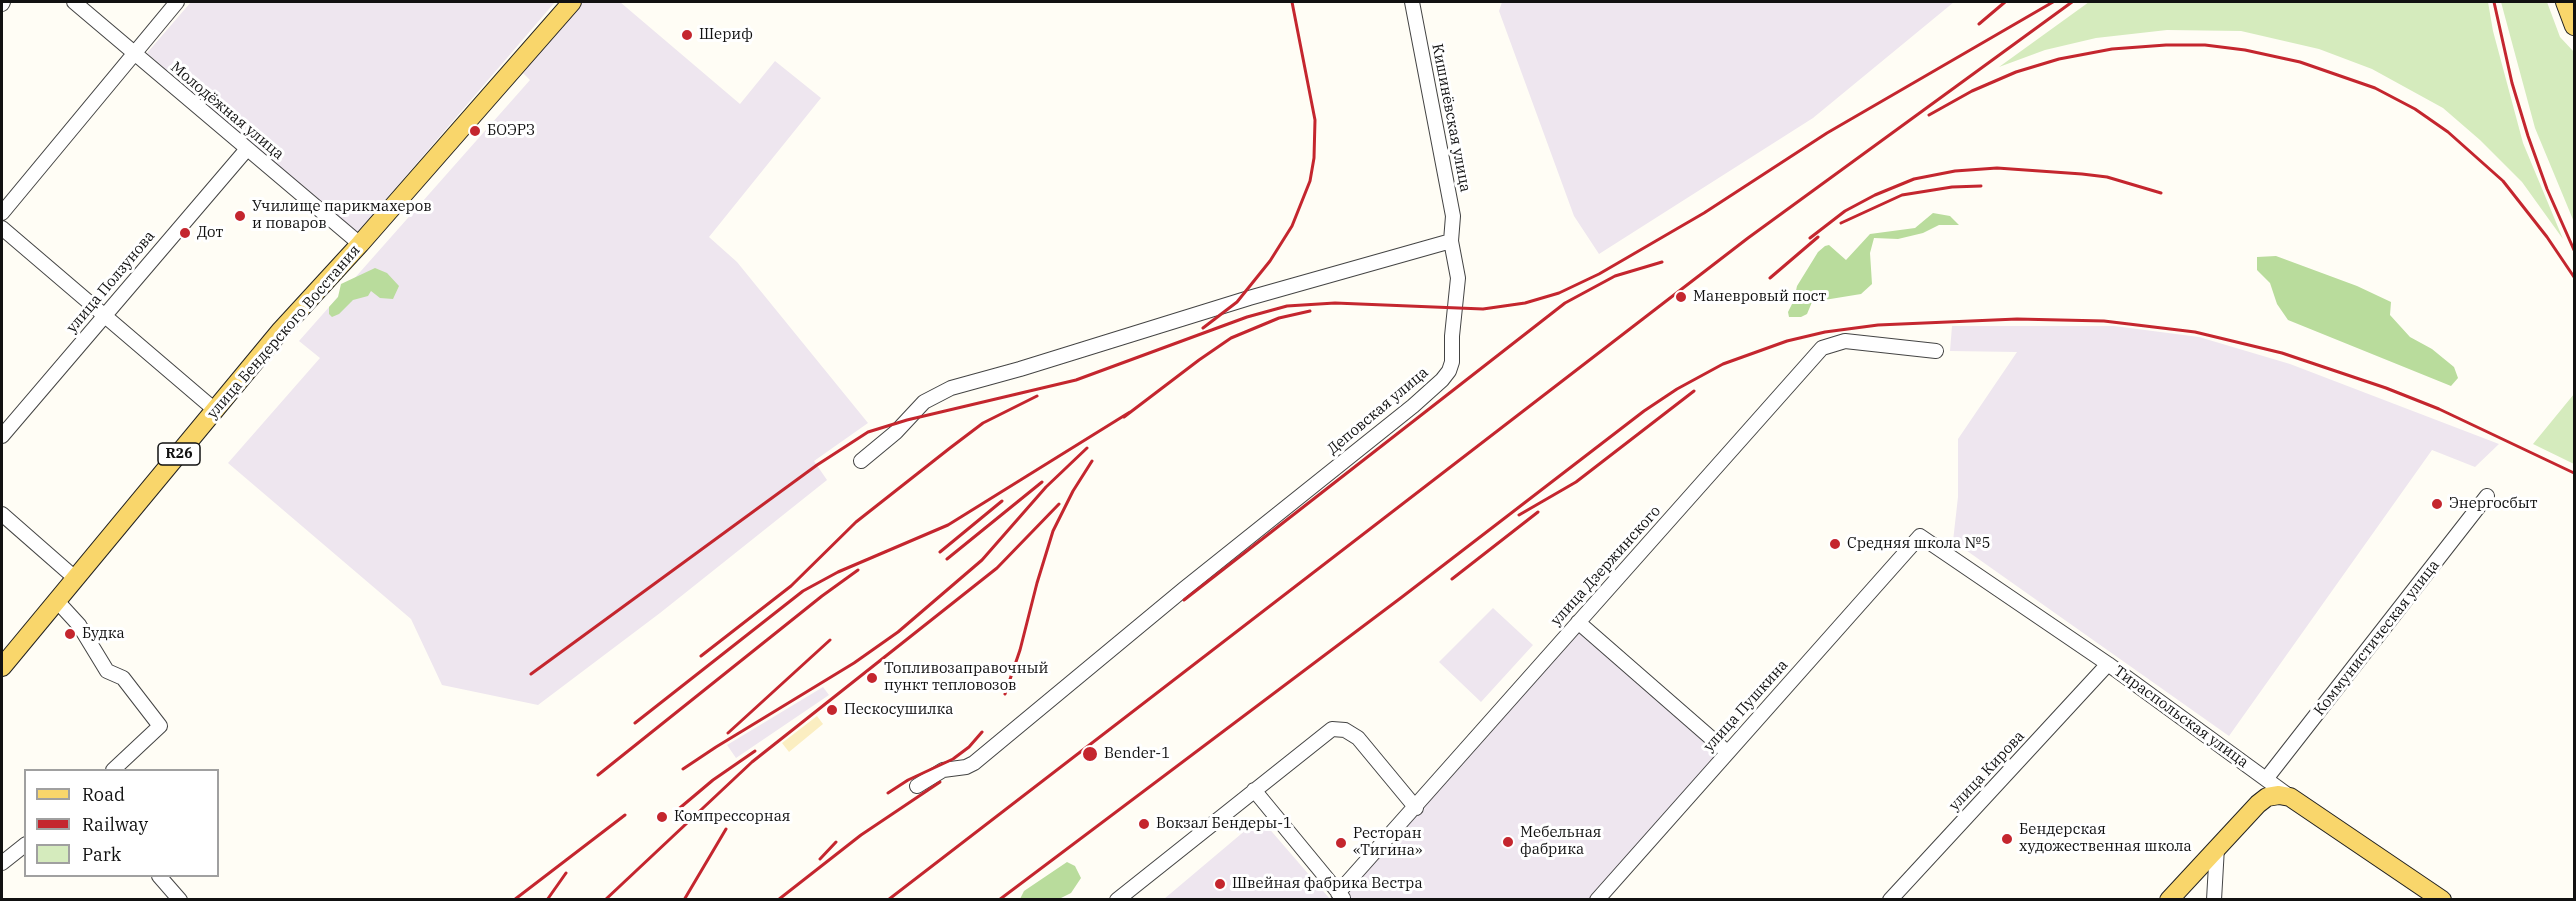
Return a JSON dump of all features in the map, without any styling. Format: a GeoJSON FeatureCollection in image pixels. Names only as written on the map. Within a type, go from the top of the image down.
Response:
{"type":"FeatureCollection","features":[{"type":"Feature","properties":{"kind":"main road","name":"улица Бендерского Восстания"},"geometry":{"type":"LineString","coordinates":[[2,667],[281,330],[360,244],[572,2]]}},
{"type":"Feature","properties":{"kind":"main road"},"geometry":{"type":"LineString","coordinates":[[2565,2],[2574,26]]}},
{"type":"Feature","properties":{"kind":"main road"},"geometry":{"type":"LineString","coordinates":[[2169,900],[2266,797],[2279,795],[2290,797]]}},
{"type":"Feature","properties":{"kind":"main road","name":"Тираспольская улица"},"geometry":{"type":"LineString","coordinates":[[2290,797],[2430,896]]}},
{"type":"Feature","properties":{"kind":"street","name":"Молодёжная улица"},"geometry":{"type":"LineString","coordinates":[[74,2],[360,244]]}},
{"type":"Feature","properties":{"kind":"street"},"geometry":{"type":"LineString","coordinates":[[2,213],[177,2]]}},
{"type":"Feature","properties":{"kind":"street","name":"Кишинёвская улица"},"geometry":{"type":"LineString","coordinates":[[1412,2],[1453,216],[1452,241]]}},
{"type":"Feature","properties":{"kind":"street","name":"улица Ползунова"},"geometry":{"type":"LineString","coordinates":[[2,436],[247,149]]}},
{"type":"Feature","properties":{"kind":"street"},"geometry":{"type":"LineString","coordinates":[[2,228],[215,410]]}},
{"type":"Feature","properties":{"kind":"street"},"geometry":{"type":"LineString","coordinates":[[861,461],[896,432],[924,402],[938,393],[1249,298],[1452,241]]}},
{"type":"Feature","properties":{"kind":"street","name":"Деповская улица"},"geometry":{"type":"LineString","coordinates":[[916,786],[944,770],[966,768],[975,763],[1059,691],[1373,439],[1442,380],[1452,362],[1458,278],[1452,241]]}},
{"type":"Feature","properties":{"kind":"street","name":"улица Дзержинского"},"geometry":{"type":"LineString","coordinates":[[1341,896],[1482,729],[1822,348],[1845,342],[1936,351]]}},
{"type":"Feature","properties":{"kind":"street","name":"Коммунистическая улица"},"geometry":{"type":"LineString","coordinates":[[2266,779],[2487,496]]}},
{"type":"Feature","properties":{"kind":"street"},"geometry":{"type":"LineString","coordinates":[[2,514],[75,578]]}},
{"type":"Feature","properties":{"kind":"street","name":"Тираспольская улица"},"geometry":{"type":"LineString","coordinates":[[1920,536],[2109,664],[2290,797]]}},
{"type":"Feature","properties":{"kind":"street","name":"улица Пушкина"},"geometry":{"type":"LineString","coordinates":[[1597,900],[1920,536]]}},
{"type":"Feature","properties":{"kind":"street"},"geometry":{"type":"LineString","coordinates":[[57,601],[79,625],[108,671],[123,678],[160,726],[115,769]]}},
{"type":"Feature","properties":{"kind":"street"},"geometry":{"type":"LineString","coordinates":[[1578,622],[1726,752]]}},
{"type":"Feature","properties":{"kind":"street","name":"улица Кирова"},"geometry":{"type":"LineString","coordinates":[[1890,900],[2109,664]]}},
{"type":"Feature","properties":{"kind":"street"},"geometry":{"type":"LineString","coordinates":[[1117,900],[1326,733],[1338,728],[1352,732],[1358,738],[1416,808]]}},
{"type":"Feature","properties":{"kind":"street"},"geometry":{"type":"LineString","coordinates":[[1254,790],[1341,896]]}},
{"type":"Feature","properties":{"kind":"street"},"geometry":{"type":"LineString","coordinates":[[2,863],[24,846]]}},
{"type":"Feature","properties":{"kind":"street"},"geometry":{"type":"LineString","coordinates":[[2214,900],[2217,847]]}},
{"type":"Feature","properties":{"kind":"street"},"geometry":{"type":"LineString","coordinates":[[160,877],[180,900]]}},
{"type":"Feature","properties":{"kind":"shaded area"},"geometry":{"type":"Polygon","coordinates":[[[191,2],[555,2],[356,234],[147,53],[191,2]]]}},
{"type":"Feature","properties":{"kind":"shaded area"},"geometry":{"type":"Polygon","coordinates":[[[572,2],[620,2],[740,104],[775,61],[821,98],[709,237],[737,262],[868,423],[814,461],[827,480],[660,613],[538,705],[442,685],[411,619],[228,463],[320,358],[299,341],[530,80],[515,65],[572,2]]]}},
{"type":"Feature","properties":{"kind":"shaded area"},"geometry":{"type":"Polygon","coordinates":[[[1502,2],[1954,2],[1813,118],[1599,254],[1574,216],[1499,11],[1502,2]]]}},
{"type":"Feature","properties":{"kind":"shaded area"},"geometry":{"type":"Polygon","coordinates":[[[1952,326],[2114,326],[2199,337],[2290,364],[2499,444],[2475,467],[2432,450],[2229,736],[1953,541],[1958,497],[1958,439],[2017,352],[1950,351],[1952,326]]]}},
{"type":"Feature","properties":{"kind":"shaded area"},"geometry":{"type":"Polygon","coordinates":[[[1493,608],[1533,645],[1481,702],[1439,662],[1493,608]]]}},
{"type":"Feature","properties":{"kind":"shaded area"},"geometry":{"type":"Polygon","coordinates":[[[1578,622],[1727,752],[1597,899],[1344,900],[1338,893],[1578,622]]]}},
{"type":"Feature","properties":{"kind":"shaded area"},"geometry":{"type":"Polygon","coordinates":[[[823,687],[829,695],[736,758],[727,745],[823,687]]]}},
{"type":"Feature","properties":{"kind":"shaded area"},"geometry":{"type":"Polygon","coordinates":[[[1260,818],[1330,899],[1164,899],[1260,818]]]}},
{"type":"Feature","properties":{"kind":"green space"},"geometry":{"type":"Polygon","coordinates":[[[2089,2],[2488,2],[2493,31],[2523,143],[2563,239],[2522,182],[2480,140],[2443,108],[2372,69],[2319,49],[2241,31],[2167,30],[2096,38],[2045,50],[1999,67],[2089,2]]]}},
{"type":"Feature","properties":{"kind":"green space"},"geometry":{"type":"Polygon","coordinates":[[[2501,2],[2547,2],[2560,37],[2574,52],[2574,222],[2535,128],[2501,2]]]}},
{"type":"Feature","properties":{"kind":"green space"},"geometry":{"type":"Polygon","coordinates":[[[1933,213],[1950,216],[1959,225],[1939,225],[1923,233],[1898,239],[1874,238],[1870,253],[1872,284],[1861,294],[1812,302],[1807,314],[1801,317],[1789,317],[1788,312],[1797,286],[1818,252],[1825,246],[1829,245],[1846,260],[1870,234],[1915,228],[1933,213]]]}},
{"type":"Feature","properties":{"kind":"green space"},"geometry":{"type":"Polygon","coordinates":[[[2276,256],[2357,286],[2391,302],[2390,315],[2410,337],[2432,349],[2454,367],[2458,378],[2451,386],[2288,320],[2277,304],[2270,283],[2257,270],[2257,257],[2276,256]]]}},
{"type":"Feature","properties":{"kind":"green space"},"geometry":{"type":"Polygon","coordinates":[[[375,268],[387,273],[399,286],[393,299],[380,298],[371,291],[368,296],[353,300],[339,314],[332,317],[329,314],[329,307],[338,297],[341,284],[375,268]]]}},
{"type":"Feature","properties":{"kind":"green space"},"geometry":{"type":"Polygon","coordinates":[[[2574,394],[2574,464],[2533,444],[2574,394]]]}},
{"type":"Feature","properties":{"kind":"green space"},"geometry":{"type":"Polygon","coordinates":[[[1067,862],[1075,866],[1081,878],[1071,893],[1059,899],[1020,899],[1024,891],[1067,862]]]}},
{"type":"Feature","properties":{"kind":"sand"},"geometry":{"type":"Polygon","coordinates":[[[817,716],[823,724],[789,752],[782,743],[817,716]]]}},
{"type":"Feature","properties":{"kind":"railway"},"geometry":{"type":"LineString","coordinates":[[1203,328],[1237,302],[1270,261],[1292,226],[1310,181],[1314,158],[1315,120],[1292,2]]}},
{"type":"Feature","properties":{"kind":"railway"},"geometry":{"type":"LineString","coordinates":[[1979,24],[2005,2]]}},
{"type":"Feature","properties":{"kind":"railway"},"geometry":{"type":"LineString","coordinates":[[531,674],[817,465],[868,432],[907,420],[1076,380],[1247,317],[1287,306],[1335,303],[1483,309],[1525,303],[1559,293],[1599,274],[1704,213],[1827,133],[2053,2]]}},
{"type":"Feature","properties":{"kind":"railway"},"geometry":{"type":"LineString","coordinates":[[888,900],[1748,238],[2072,2]]}},
{"type":"Feature","properties":{"kind":"railway"},"geometry":{"type":"LineString","coordinates":[[2494,2],[2512,83],[2528,136],[2547,189],[2574,250]]}},
{"type":"Feature","properties":{"kind":"railway"},"geometry":{"type":"LineString","coordinates":[[1929,115],[1972,91],[2016,72],[2059,59],[2112,49],[2205,45],[2245,50],[2300,62],[2375,88],[2415,109],[2448,132],[2503,181],[2547,237],[2574,277]]}},
{"type":"Feature","properties":{"kind":"railway"},"geometry":{"type":"LineString","coordinates":[[1810,238],[1845,211],[1875,195],[1914,179],[1955,171],[1997,168],[2082,174],[2107,177],[2161,193]]}},
{"type":"Feature","properties":{"kind":"railway"},"geometry":{"type":"LineString","coordinates":[[1841,223],[1902,195],[1952,187],[1981,186]]}},
{"type":"Feature","properties":{"kind":"railway"},"geometry":{"type":"LineString","coordinates":[[1770,278],[1818,237]]}},
{"type":"Feature","properties":{"kind":"railway"},"geometry":{"type":"LineString","coordinates":[[1184,600],[1565,303],[1615,276],[1662,262]]}},
{"type":"Feature","properties":{"kind":"railway"},"geometry":{"type":"LineString","coordinates":[[1124,417],[1231,338],[1279,318],[1310,311]]}},
{"type":"Feature","properties":{"kind":"railway"},"geometry":{"type":"LineString","coordinates":[[999,900],[1402,597],[1644,411],[1677,389],[1723,364],[1787,341],[1825,332],[1878,325],[2017,319],[2104,321],[2195,332],[2282,353],[2386,388],[2439,409],[2574,473]]}},
{"type":"Feature","properties":{"kind":"railway"},"geometry":{"type":"LineString","coordinates":[[1519,515],[1576,482],[1694,391]]}},
{"type":"Feature","properties":{"kind":"railway"},"geometry":{"type":"LineString","coordinates":[[701,656],[791,586],[856,522],[950,448],[983,423],[1037,396]]}},
{"type":"Feature","properties":{"kind":"railway"},"geometry":{"type":"LineString","coordinates":[[635,723],[803,591],[838,572],[948,525],[1130,412]]}},
{"type":"Feature","properties":{"kind":"railway"},"geometry":{"type":"LineString","coordinates":[[683,769],[854,663],[898,632],[982,560],[1046,487],[1087,448]]}},
{"type":"Feature","properties":{"kind":"railway"},"geometry":{"type":"LineString","coordinates":[[1005,694],[1020,650],[1053,531],[1073,491],[1092,461]]}},
{"type":"Feature","properties":{"kind":"railway"},"geometry":{"type":"LineString","coordinates":[[947,559],[1042,482]]}},
{"type":"Feature","properties":{"kind":"railway"},"geometry":{"type":"LineString","coordinates":[[940,552],[1002,501]]}},
{"type":"Feature","properties":{"kind":"railway"},"geometry":{"type":"LineString","coordinates":[[605,900],[752,762],[997,568],[1059,504]]}},
{"type":"Feature","properties":{"kind":"railway"},"geometry":{"type":"LineString","coordinates":[[1452,579],[1538,512]]}},
{"type":"Feature","properties":{"kind":"railway"},"geometry":{"type":"LineString","coordinates":[[598,775],[822,596],[858,570]]}},
{"type":"Feature","properties":{"kind":"railway"},"geometry":{"type":"LineString","coordinates":[[728,733],[830,640]]}},
{"type":"Feature","properties":{"kind":"railway"},"geometry":{"type":"LineString","coordinates":[[888,793],[908,780],[953,759],[969,747],[982,732]]}},
{"type":"Feature","properties":{"kind":"railway"},"geometry":{"type":"LineString","coordinates":[[675,812],[713,780],[755,751]]}},
{"type":"Feature","properties":{"kind":"railway"},"geometry":{"type":"LineString","coordinates":[[778,900],[861,835],[940,782]]}},
{"type":"Feature","properties":{"kind":"railway"},"geometry":{"type":"LineString","coordinates":[[514,900],[625,815]]}},
{"type":"Feature","properties":{"kind":"railway"},"geometry":{"type":"LineString","coordinates":[[684,900],[726,829]]}},
{"type":"Feature","properties":{"kind":"railway"},"geometry":{"type":"LineString","coordinates":[[820,859],[836,842]]}},
{"type":"Feature","properties":{"kind":"railway"},"geometry":{"type":"LineString","coordinates":[[547,900],[566,873]]}},
{"type":"Feature","properties":{"kind":"place","name":"Шериф"},"geometry":{"type":"Point","coordinates":[687,35]}},
{"type":"Feature","properties":{"kind":"place","name":"БОЭРЗ"},"geometry":{"type":"Point","coordinates":[475,131]}},
{"type":"Feature","properties":{"kind":"place","name":"Училище парикмахеров и поваров"},"geometry":{"type":"Point","coordinates":[240,216]}},
{"type":"Feature","properties":{"kind":"place","name":"Дот"},"geometry":{"type":"Point","coordinates":[185,233]}},
{"type":"Feature","properties":{"kind":"place","name":"Маневровый пост"},"geometry":{"type":"Point","coordinates":[1681,297]}},
{"type":"Feature","properties":{"kind":"place","name":"Энергосбыт"},"geometry":{"type":"Point","coordinates":[2437,504]}},
{"type":"Feature","properties":{"kind":"place","name":"Средняя школа №5"},"geometry":{"type":"Point","coordinates":[1835,544]}},
{"type":"Feature","properties":{"kind":"place","name":"Будка"},"geometry":{"type":"Point","coordinates":[70,634]}},
{"type":"Feature","properties":{"kind":"place","name":"Топливозаправочный пункт тепловозов"},"geometry":{"type":"Point","coordinates":[872,678]}},
{"type":"Feature","properties":{"kind":"place","name":"Пескосушилка"},"geometry":{"type":"Point","coordinates":[832,710]}},
{"type":"Feature","properties":{"kind":"place","name":"Bender-1"},"geometry":{"type":"Point","coordinates":[1090,754]}},
{"type":"Feature","properties":{"kind":"place","name":"Компрессорная"},"geometry":{"type":"Point","coordinates":[662,817]}},
{"type":"Feature","properties":{"kind":"place","name":"Вокзал Бендеры-1"},"geometry":{"type":"Point","coordinates":[1144,824]}},
{"type":"Feature","properties":{"kind":"place","name":"Бендерская художественная школа"},"geometry":{"type":"Point","coordinates":[2007,839]}},
{"type":"Feature","properties":{"kind":"place","name":"Мебельная фабрика"},"geometry":{"type":"Point","coordinates":[1508,842]}},
{"type":"Feature","properties":{"kind":"place","name":"Ресторан «Тигина»"},"geometry":{"type":"Point","coordinates":[1341,843]}},
{"type":"Feature","properties":{"kind":"place","name":"Швейная фабрика Вестра"},"geometry":{"type":"Point","coordinates":[1220,884]}}]}
